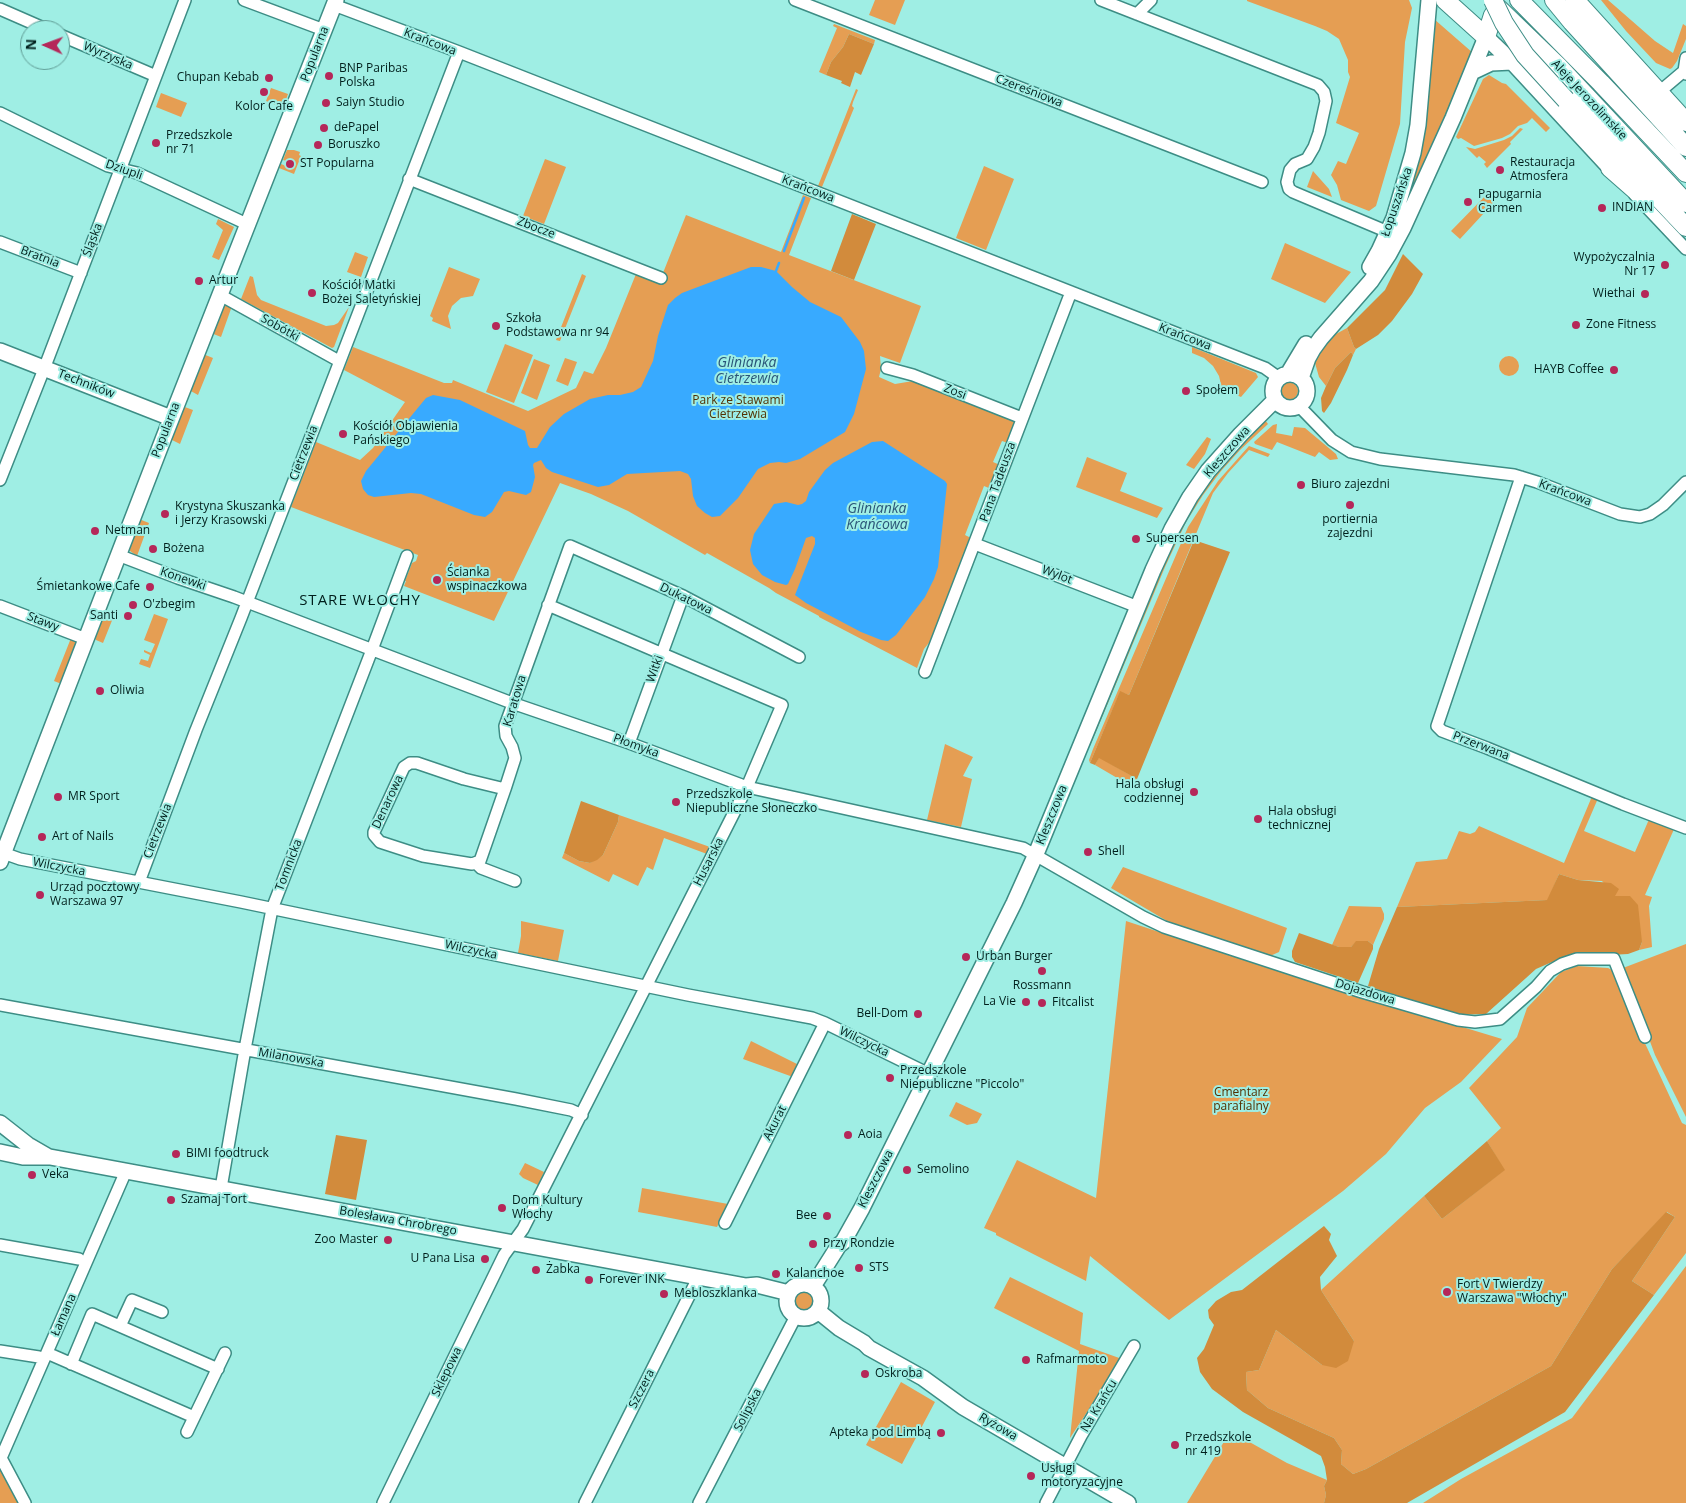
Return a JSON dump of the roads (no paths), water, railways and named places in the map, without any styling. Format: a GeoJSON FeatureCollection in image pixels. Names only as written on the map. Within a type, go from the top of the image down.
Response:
{"type":"FeatureCollection","features":[{"type":"Feature","properties":{"kind":"main road","name":"Łopuszańska"},"geometry":{"type":"LineString","coordinates":[[1290,377],[1303,349],[1370,267],[1388,232],[1402,193],[1415,144],[1429,0]]}},
{"type":"Feature","properties":{"kind":"main road"},"geometry":{"type":"LineString","coordinates":[[1445,0],[1512,62],[1610,168],[1686,231]]}},
{"type":"Feature","properties":{"kind":"main road","name":"Aleje Jerozolimskie"},"geometry":{"type":"LineString","coordinates":[[1519,0],[1602,83],[1686,173]]}},
{"type":"Feature","properties":{"kind":"main road"},"geometry":{"type":"LineString","coordinates":[[1554,0],[1686,147]]}},
{"type":"Feature","properties":{"kind":"main road"},"geometry":{"type":"LineString","coordinates":[[1575,0],[1686,122]]}},
{"type":"Feature","properties":{"kind":"main road","name":"Popularna"},"geometry":{"type":"LineString","coordinates":[[2,858],[171,418],[335,2]]}},
{"type":"Feature","properties":{"kind":"main road"},"geometry":{"type":"LineString","coordinates":[[1458,12],[1476,16],[1482,15],[1493,5]]}},
{"type":"Feature","properties":{"kind":"main road"},"geometry":{"type":"LineString","coordinates":[[1486,37],[1493,5]]}},
{"type":"Feature","properties":{"kind":"main road"},"geometry":{"type":"LineString","coordinates":[[1493,5],[1525,55],[1686,227]]}},
{"type":"Feature","properties":{"kind":"main road","name":"Aleje Jerozolimskie"},"geometry":{"type":"LineString","coordinates":[[1493,5],[1558,66],[1686,203]]}},
{"type":"Feature","properties":{"kind":"main road","name":"Łopuszańska"},"geometry":{"type":"LineString","coordinates":[[1290,377],[1308,358],[1317,344],[1371,281],[1390,254],[1486,37]]}},
{"type":"Feature","properties":{"kind":"main road"},"geometry":{"type":"LineString","coordinates":[[1472,72],[1491,63],[1512,62]]}},
{"type":"Feature","properties":{"kind":"main road","name":"Techników"},"geometry":{"type":"LineString","coordinates":[[0,351],[171,418]]}},
{"type":"Feature","properties":{"kind":"main road"},"geometry":{"type":"LineString","coordinates":[[1290,377],[1305,384],[1307,391],[1304,401],[1299,406],[1292,408],[1284,407],[1274,400],[1273,388],[1290,377]]}},
{"type":"Feature","properties":{"kind":"main road","name":"Kleszczowa"},"geometry":{"type":"LineString","coordinates":[[811,1285],[817,1280],[839,1245],[843,1242],[1009,913],[1036,854],[1172,529],[1190,497],[1225,451],[1274,400]]}},
{"type":"Feature","properties":{"kind":"main road","name":"Bolesława Chrobrego"},"geometry":{"type":"LineString","coordinates":[[0,1123],[28,1145],[50,1157]]}},
{"type":"Feature","properties":{"kind":"main road","name":"Bolesława Chrobrego"},"geometry":{"type":"LineString","coordinates":[[0,1152],[23,1157],[50,1157],[699,1276],[746,1286],[751,1291],[803,1306]]}},
{"type":"Feature","properties":{"kind":"main road","name":"Kleszczowa"},"geometry":{"type":"LineString","coordinates":[[803,1306],[843,1253],[845,1245],[843,1242]]}},
{"type":"Feature","properties":{"kind":"main road"},"geometry":{"type":"LineString","coordinates":[[799,1284],[811,1285],[817,1289],[803,1306],[799,1284]]}},
{"type":"Feature","properties":{"kind":"main road","name":"Ryżowa"},"geometry":{"type":"LineString","coordinates":[[803,1306],[854,1345],[869,1348],[922,1378],[963,1407],[1128,1503]]}},
{"type":"Feature","properties":{"kind":"street","name":"Śląska"},"geometry":{"type":"LineString","coordinates":[[0,480],[185,0]]}},
{"type":"Feature","properties":{"kind":"street"},"geometry":{"type":"LineString","coordinates":[[244,0],[324,30]]}},
{"type":"Feature","properties":{"kind":"street","name":"Czereśniowa"},"geometry":{"type":"LineString","coordinates":[[796,0],[1262,182]]}},
{"type":"Feature","properties":{"kind":"street"},"geometry":{"type":"LineString","coordinates":[[1100,0],[1318,85],[1326,95],[1326,106],[1311,153],[1307,159],[1295,164],[1287,176],[1289,189],[1292,192],[1388,232]]}},
{"type":"Feature","properties":{"kind":"street"},"geometry":{"type":"LineString","coordinates":[[1137,14],[1151,0]]}},
{"type":"Feature","properties":{"kind":"street","name":"Krańcowa"},"geometry":{"type":"LineString","coordinates":[[335,2],[1290,377]]}},
{"type":"Feature","properties":{"kind":"street"},"geometry":{"type":"LineString","coordinates":[[0,10],[24,20]]}},
{"type":"Feature","properties":{"kind":"street","name":"Wyrzyska"},"geometry":{"type":"LineString","coordinates":[[70,39],[156,76]]}},
{"type":"Feature","properties":{"kind":"street","name":"Cietrzewia"},"geometry":{"type":"LineString","coordinates":[[139,882],[459,52]]}},
{"type":"Feature","properties":{"kind":"street"},"geometry":{"type":"LineString","coordinates":[[1658,93],[1685,72],[1686,58]]}},
{"type":"Feature","properties":{"kind":"street","name":"Dziupli"},"geometry":{"type":"LineString","coordinates":[[0,113],[108,166],[137,174],[248,225]]}},
{"type":"Feature","properties":{"kind":"street"},"geometry":{"type":"LineString","coordinates":[[1610,168],[1686,249]]}},
{"type":"Feature","properties":{"kind":"street","name":"Zbocze"},"geometry":{"type":"LineString","coordinates":[[409,179],[661,278]]}},
{"type":"Feature","properties":{"kind":"street","name":"Bratnia"},"geometry":{"type":"LineString","coordinates":[[0,242],[81,273]]}},
{"type":"Feature","properties":{"kind":"street","name":"Pana Tadeusza"},"geometry":{"type":"LineString","coordinates":[[925,672],[1071,292]]}},
{"type":"Feature","properties":{"kind":"street","name":"Sobótki"},"geometry":{"type":"LineString","coordinates":[[220,296],[339,361]]}},
{"type":"Feature","properties":{"kind":"street","name":"Zosi"},"geometry":{"type":"LineString","coordinates":[[887,368],[913,375],[1022,418]]}},
{"type":"Feature","properties":{"kind":"street","name":"Krańcowa"},"geometry":{"type":"LineString","coordinates":[[1299,406],[1332,440],[1352,452],[1377,458],[1521,478],[1620,514],[1640,518],[1656,511],[1686,482]]}},
{"type":"Feature","properties":{"kind":"street","name":"Przerwana"},"geometry":{"type":"LineString","coordinates":[[1521,478],[1437,726],[1442,731],[1686,828]]}},
{"type":"Feature","properties":{"kind":"street","name":"Wylot"},"geometry":{"type":"LineString","coordinates":[[975,544],[1138,607]]}},
{"type":"Feature","properties":{"kind":"street","name":"Dukatowa"},"geometry":{"type":"LineString","coordinates":[[570,546],[683,596],[799,657]]}},
{"type":"Feature","properties":{"kind":"street","name":"Karatowa"},"geometry":{"type":"LineString","coordinates":[[479,861],[515,758],[505,732],[505,726],[570,546]]}},
{"type":"Feature","properties":{"kind":"street","name":"Konewki"},"geometry":{"type":"LineString","coordinates":[[118,555],[247,603]]}},
{"type":"Feature","properties":{"kind":"street","name":"Tomnicka"},"geometry":{"type":"LineString","coordinates":[[221,1188],[272,909],[372,650],[406,556]]}},
{"type":"Feature","properties":{"kind":"street","name":"Witki"},"geometry":{"type":"LineString","coordinates":[[629,743],[683,596]]}},
{"type":"Feature","properties":{"kind":"street","name":"Płomyka"},"geometry":{"type":"LineString","coordinates":[[247,603],[512,703],[629,743],[747,787],[1017,846],[1036,854]]}},
{"type":"Feature","properties":{"kind":"street","name":"Husarska"},"geometry":{"type":"LineString","coordinates":[[513,1242],[523,1229],[582,1115],[747,787],[782,705],[548,605]]}},
{"type":"Feature","properties":{"kind":"street","name":"Stawy"},"geometry":{"type":"LineString","coordinates":[[0,606],[86,639]]}},
{"type":"Feature","properties":{"kind":"street","name":"Denarowa"},"geometry":{"type":"LineString","coordinates":[[505,789],[410,763],[404,767],[374,832],[375,838],[380,842],[423,856],[479,861],[481,868],[515,881]]}},
{"type":"Feature","properties":{"kind":"street","name":"Dojazdowa"},"geometry":{"type":"LineString","coordinates":[[1036,854],[1143,917],[1164,927],[1362,992],[1458,1020],[1475,1022],[1500,1019],[1550,972],[1562,964],[1577,959],[1614,959],[1645,1037]]}},
{"type":"Feature","properties":{"kind":"street","name":"Wilczycka"},"geometry":{"type":"LineString","coordinates":[[2,858],[20,859],[139,882],[646,986],[812,1018],[929,1074]]}},
{"type":"Feature","properties":{"kind":"street","name":"Milanowska"},"geometry":{"type":"LineString","coordinates":[[0,1005],[516,1099],[571,1110],[582,1115]]}},
{"type":"Feature","properties":{"kind":"street","name":"Akurat"},"geometry":{"type":"LineString","coordinates":[[725,1223],[825,1023]]}},
{"type":"Feature","properties":{"kind":"street","name":"Łamana"},"geometry":{"type":"LineString","coordinates":[[0,1457],[43,1355],[126,1171]]}},
{"type":"Feature","properties":{"kind":"street","name":"Sklepowa"},"geometry":{"type":"LineString","coordinates":[[383,1503],[504,1255],[513,1242]]}},
{"type":"Feature","properties":{"kind":"street"},"geometry":{"type":"LineString","coordinates":[[0,1245],[79,1259]]}},
{"type":"Feature","properties":{"kind":"street","name":"Szczera"},"geometry":{"type":"LineString","coordinates":[[585,1503],[699,1276]]}},
{"type":"Feature","properties":{"kind":"street"},"geometry":{"type":"LineString","coordinates":[[120,1326],[132,1300],[162,1312]]}},
{"type":"Feature","properties":{"kind":"street","name":"Solipska"},"geometry":{"type":"LineString","coordinates":[[699,1503],[803,1306]]}},
{"type":"Feature","properties":{"kind":"street"},"geometry":{"type":"LineString","coordinates":[[71,1364],[92,1314],[218,1369]]}},
{"type":"Feature","properties":{"kind":"street","name":"Na Krańcu"},"geometry":{"type":"LineString","coordinates":[[1046,1503],[1081,1436],[1134,1346]]}},
{"type":"Feature","properties":{"kind":"street"},"geometry":{"type":"LineString","coordinates":[[0,1351],[43,1355],[71,1364],[194,1417]]}},
{"type":"Feature","properties":{"kind":"street"},"geometry":{"type":"LineString","coordinates":[[187,1432],[225,1353]]}},
{"type":"Feature","properties":{"kind":"street"},"geometry":{"type":"LineString","coordinates":[[0,1457],[25,1503]]}},
{"type":"Feature","properties":{"kind":"water","name":"Glinianka Cietrzewia"},"geometry":{"type":"Polygon","coordinates":[[[751,267],[761,267],[776,271],[810,302],[841,317],[860,342],[864,351],[866,369],[854,414],[845,432],[800,459],[786,463],[770,463],[758,469],[738,498],[720,516],[712,517],[697,506],[693,496],[691,479],[688,474],[680,471],[627,474],[609,485],[598,487],[552,472],[546,468],[541,460],[533,465],[535,477],[531,492],[526,495],[509,491],[504,492],[492,512],[485,517],[474,515],[421,494],[411,493],[374,497],[368,495],[363,489],[361,481],[366,471],[426,398],[433,395],[460,400],[525,431],[530,448],[537,448],[550,427],[564,414],[590,399],[633,392],[641,387],[653,361],[658,336],[668,305],[675,298],[682,293],[751,267]]]}},
{"type":"Feature","properties":{"kind":"water","name":"Glinianka Krańcowa"},"geometry":{"type":"Polygon","coordinates":[[[883,441],[947,484],[938,567],[934,579],[925,597],[896,635],[888,641],[861,632],[806,603],[795,595],[815,544],[815,538],[812,536],[806,538],[795,569],[786,585],[762,575],[753,564],[750,550],[754,534],[774,504],[786,502],[802,504],[806,501],[809,492],[825,470],[833,463],[872,442],[883,441]]]}},
{"type":"Feature","properties":{"kind":"waterway"},"geometry":{"type":"LineString","coordinates":[[784,251],[804,198]]}},
{"type":"Feature","properties":{"kind":"waterway"},"geometry":{"type":"LineString","coordinates":[[776,271],[779,263]]}},
{"type":"Feature","properties":{"kind":"place","name":"BNP Paribas Polska"},"geometry":{"type":"Point","coordinates":[329,76]}},
{"type":"Feature","properties":{"kind":"place","name":"Chupan Kebab"},"geometry":{"type":"Point","coordinates":[269,78]}},
{"type":"Feature","properties":{"kind":"place","name":"Kolor Cafe"},"geometry":{"type":"Point","coordinates":[264,92]}},
{"type":"Feature","properties":{"kind":"place","name":"Saiyn Studio"},"geometry":{"type":"Point","coordinates":[326,103]}},
{"type":"Feature","properties":{"kind":"place","name":"dePapel"},"geometry":{"type":"Point","coordinates":[324,128]}},
{"type":"Feature","properties":{"kind":"place","name":"Przedszkole nr 71"},"geometry":{"type":"Point","coordinates":[156,143]}},
{"type":"Feature","properties":{"kind":"place","name":"Boruszko"},"geometry":{"type":"Point","coordinates":[318,145]}},
{"type":"Feature","properties":{"kind":"place","name":"ST Popularna"},"geometry":{"type":"Point","coordinates":[290,164]}},
{"type":"Feature","properties":{"kind":"place","name":"Restauracja Atmosfera"},"geometry":{"type":"Point","coordinates":[1500,170]}},
{"type":"Feature","properties":{"kind":"place","name":"Papugarnia Carmen"},"geometry":{"type":"Point","coordinates":[1468,202]}},
{"type":"Feature","properties":{"kind":"place","name":"INDIAN"},"geometry":{"type":"Point","coordinates":[1602,208]}},
{"type":"Feature","properties":{"kind":"place","name":"Wypożyczalnia Nr 17"},"geometry":{"type":"Point","coordinates":[1665,265]}},
{"type":"Feature","properties":{"kind":"place","name":"Artur"},"geometry":{"type":"Point","coordinates":[199,281]}},
{"type":"Feature","properties":{"kind":"place","name":"Kościół Matki Bożej Saletyńskiej"},"geometry":{"type":"Point","coordinates":[312,293]}},
{"type":"Feature","properties":{"kind":"place","name":"Wiethai"},"geometry":{"type":"Point","coordinates":[1645,294]}},
{"type":"Feature","properties":{"kind":"place","name":"Zone Fitness"},"geometry":{"type":"Point","coordinates":[1576,325]}},
{"type":"Feature","properties":{"kind":"place","name":"Szkoła Podstawowa nr 94"},"geometry":{"type":"Point","coordinates":[496,326]}},
{"type":"Feature","properties":{"kind":"place","name":"HAYB Coffee"},"geometry":{"type":"Point","coordinates":[1614,370]}},
{"type":"Feature","properties":{"kind":"place","name":"Społem"},"geometry":{"type":"Point","coordinates":[1186,391]}},
{"type":"Feature","properties":{"kind":"place","name":"Kościół Objawienia Pańskiego"},"geometry":{"type":"Point","coordinates":[343,434]}},
{"type":"Feature","properties":{"kind":"place","name":"Biuro zajezdni"},"geometry":{"type":"Point","coordinates":[1301,485]}},
{"type":"Feature","properties":{"kind":"place","name":"portiernia zajezdni"},"geometry":{"type":"Point","coordinates":[1350,505]}},
{"type":"Feature","properties":{"kind":"place","name":"Krystyna Skuszanka i Jerzy Krasowski"},"geometry":{"type":"Point","coordinates":[165,514]}},
{"type":"Feature","properties":{"kind":"place","name":"Netman"},"geometry":{"type":"Point","coordinates":[95,531]}},
{"type":"Feature","properties":{"kind":"place","name":"Supersen"},"geometry":{"type":"Point","coordinates":[1136,539]}},
{"type":"Feature","properties":{"kind":"place","name":"Bożena"},"geometry":{"type":"Point","coordinates":[153,549]}},
{"type":"Feature","properties":{"kind":"place","name":"Ścianka wspinaczkowa"},"geometry":{"type":"Point","coordinates":[437,580]}},
{"type":"Feature","properties":{"kind":"place","name":"Śmietankowe Cafe"},"geometry":{"type":"Point","coordinates":[150,587]}},
{"type":"Feature","properties":{"kind":"place","name":"O'zbegim"},"geometry":{"type":"Point","coordinates":[133,605]}},
{"type":"Feature","properties":{"kind":"place","name":"Santi"},"geometry":{"type":"Point","coordinates":[128,616]}},
{"type":"Feature","properties":{"kind":"place","name":"Oliwia"},"geometry":{"type":"Point","coordinates":[100,691]}},
{"type":"Feature","properties":{"kind":"place","name":"Hala obsługi codziennej"},"geometry":{"type":"Point","coordinates":[1194,792]}},
{"type":"Feature","properties":{"kind":"place","name":"MR Sport"},"geometry":{"type":"Point","coordinates":[58,797]}},
{"type":"Feature","properties":{"kind":"place","name":"Przedszkole Niepubliczne Słoneczko"},"geometry":{"type":"Point","coordinates":[676,802]}},
{"type":"Feature","properties":{"kind":"place","name":"Hala obsługi technicznej"},"geometry":{"type":"Point","coordinates":[1258,819]}},
{"type":"Feature","properties":{"kind":"place","name":"Art of Nails"},"geometry":{"type":"Point","coordinates":[42,837]}},
{"type":"Feature","properties":{"kind":"place","name":"Shell"},"geometry":{"type":"Point","coordinates":[1088,852]}},
{"type":"Feature","properties":{"kind":"place","name":"Urząd pocztowy Warszawa 97"},"geometry":{"type":"Point","coordinates":[40,895]}},
{"type":"Feature","properties":{"kind":"place","name":"Urban Burger"},"geometry":{"type":"Point","coordinates":[966,957]}},
{"type":"Feature","properties":{"kind":"place","name":"Rossmann"},"geometry":{"type":"Point","coordinates":[1042,971]}},
{"type":"Feature","properties":{"kind":"place","name":"La Vie"},"geometry":{"type":"Point","coordinates":[1026,1002]}},
{"type":"Feature","properties":{"kind":"place","name":"Fitcalist"},"geometry":{"type":"Point","coordinates":[1042,1003]}},
{"type":"Feature","properties":{"kind":"place","name":"Bell-Dom"},"geometry":{"type":"Point","coordinates":[918,1014]}},
{"type":"Feature","properties":{"kind":"place","name":"Przedszkole Niepubliczne \"Piccolo\""},"geometry":{"type":"Point","coordinates":[890,1078]}},
{"type":"Feature","properties":{"kind":"place","name":"Aoia"},"geometry":{"type":"Point","coordinates":[848,1135]}},
{"type":"Feature","properties":{"kind":"place","name":"BIMI foodtruck"},"geometry":{"type":"Point","coordinates":[176,1154]}},
{"type":"Feature","properties":{"kind":"place","name":"Semolino"},"geometry":{"type":"Point","coordinates":[907,1170]}},
{"type":"Feature","properties":{"kind":"place","name":"Veka"},"geometry":{"type":"Point","coordinates":[32,1175]}},
{"type":"Feature","properties":{"kind":"place","name":"Szamaj Tort"},"geometry":{"type":"Point","coordinates":[171,1200]}},
{"type":"Feature","properties":{"kind":"place","name":"Dom Kultury Włochy"},"geometry":{"type":"Point","coordinates":[502,1208]}},
{"type":"Feature","properties":{"kind":"place","name":"Bee"},"geometry":{"type":"Point","coordinates":[827,1216]}},
{"type":"Feature","properties":{"kind":"place","name":"Zoo Master"},"geometry":{"type":"Point","coordinates":[388,1240]}},
{"type":"Feature","properties":{"kind":"place","name":"Przy Rondzie"},"geometry":{"type":"Point","coordinates":[813,1244]}},
{"type":"Feature","properties":{"kind":"place","name":"U Pana Lisa"},"geometry":{"type":"Point","coordinates":[485,1259]}},
{"type":"Feature","properties":{"kind":"place","name":"STS"},"geometry":{"type":"Point","coordinates":[859,1268]}},
{"type":"Feature","properties":{"kind":"place","name":"Żabka"},"geometry":{"type":"Point","coordinates":[536,1270]}},
{"type":"Feature","properties":{"kind":"place","name":"Kalanchoe"},"geometry":{"type":"Point","coordinates":[776,1274]}},
{"type":"Feature","properties":{"kind":"place","name":"Forever INK"},"geometry":{"type":"Point","coordinates":[589,1280]}},
{"type":"Feature","properties":{"kind":"place","name":"Fort V Twierdzy Warszawa \"Włochy\""},"geometry":{"type":"Point","coordinates":[1447,1292]}},
{"type":"Feature","properties":{"kind":"place","name":"Mebloszklanka"},"geometry":{"type":"Point","coordinates":[664,1294]}},
{"type":"Feature","properties":{"kind":"place","name":"Rafmarmoto"},"geometry":{"type":"Point","coordinates":[1026,1360]}},
{"type":"Feature","properties":{"kind":"place","name":"Oskroba"},"geometry":{"type":"Point","coordinates":[865,1374]}},
{"type":"Feature","properties":{"kind":"place","name":"Apteka pod Limbą"},"geometry":{"type":"Point","coordinates":[941,1433]}},
{"type":"Feature","properties":{"kind":"place","name":"Przedszkole nr 419"},"geometry":{"type":"Point","coordinates":[1175,1445]}},
{"type":"Feature","properties":{"kind":"place","name":"Usługi motoryzacyjne"},"geometry":{"type":"Point","coordinates":[1031,1476]}},
{"type":"Feature","properties":{"kind":"district","name":"STARE WŁOCHY"},"geometry":{"type":"Point","coordinates":[360,601]}},
{"type":"Feature","properties":{"kind":"park label","name":"Park ze Stawami Cietrzewia"},"geometry":{"type":"Point","coordinates":[738,408]}},
{"type":"Feature","properties":{"kind":"park label","name":"Cmentarz parafialny"},"geometry":{"type":"Point","coordinates":[1241,1100]}}]}
